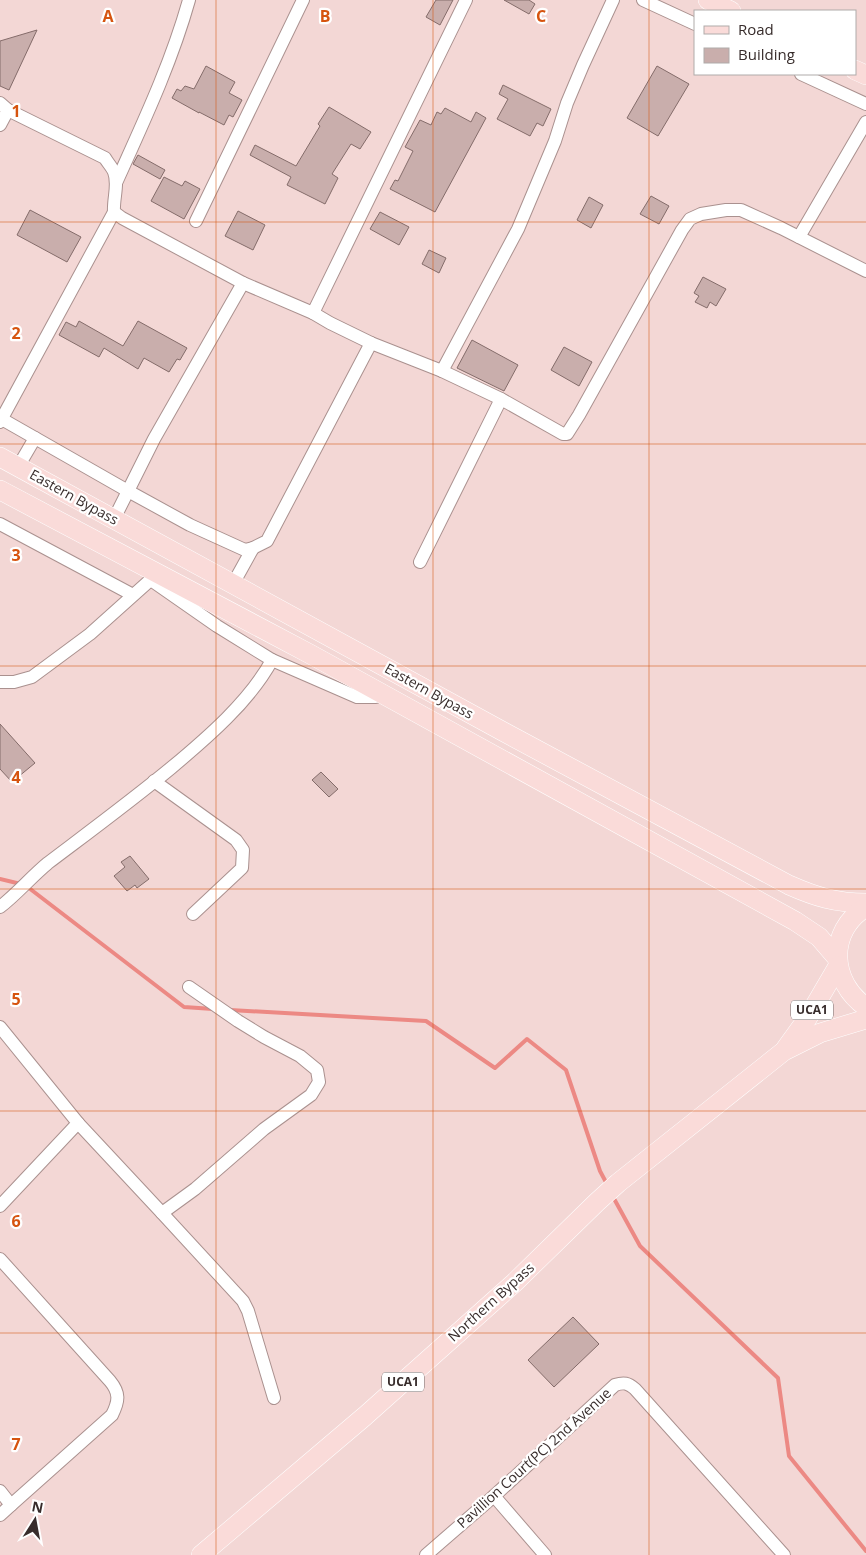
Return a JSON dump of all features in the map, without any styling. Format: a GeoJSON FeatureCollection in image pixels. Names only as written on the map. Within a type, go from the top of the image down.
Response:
{"type":"FeatureCollection","features":[{"type":"Feature","properties":{"kind":"main road"},"geometry":{"type":"LineString","coordinates":[[708,0],[729,10]]}},
{"type":"Feature","properties":{"kind":"main road","name":"Eastern Bypass"},"geometry":{"type":"LineString","coordinates":[[0,457],[789,885],[809,894],[830,900],[844,903],[866,903]]}},
{"type":"Feature","properties":{"kind":"main road","name":"Eastern Bypass"},"geometry":{"type":"LineString","coordinates":[[0,490],[154,577],[384,694],[795,921],[819,938],[838,962],[844,984],[856,999],[866,1007]]}},
{"type":"Feature","properties":{"kind":"main road"},"geometry":{"type":"LineString","coordinates":[[838,962],[840,941],[847,925],[858,912],[866,907]]}},
{"type":"Feature","properties":{"kind":"main road","name":"UCA1"},"geometry":{"type":"LineString","coordinates":[[784,1051],[807,1018],[838,962]]}},
{"type":"Feature","properties":{"kind":"main road","name":"UCA1"},"geometry":{"type":"LineString","coordinates":[[784,1051],[820,1033],[866,1019]]}},
{"type":"Feature","properties":{"kind":"main road","name":"Northern Bypass"},"geometry":{"type":"LineString","coordinates":[[202,1555],[372,1410],[514,1283],[618,1183],[784,1051]]}},
{"type":"Feature","properties":{"kind":"street"},"geometry":{"type":"LineString","coordinates":[[189,0],[155,96],[116,183],[113,204],[114,212],[0,420],[190,525],[245,550],[267,541],[370,344]]}},
{"type":"Feature","properties":{"kind":"street"},"geometry":{"type":"LineString","coordinates":[[196,221],[303,0]]}},
{"type":"Feature","properties":{"kind":"street"},"geometry":{"type":"LineString","coordinates":[[313,312],[466,0]]}},
{"type":"Feature","properties":{"kind":"street"},"geometry":{"type":"LineString","coordinates":[[442,371],[518,229],[555,141],[570,95],[613,0]]}},
{"type":"Feature","properties":{"kind":"street"},"geometry":{"type":"LineString","coordinates":[[643,0],[694,24]]}},
{"type":"Feature","properties":{"kind":"street"},"geometry":{"type":"LineString","coordinates":[[803,75],[866,104]]}},
{"type":"Feature","properties":{"kind":"street"},"geometry":{"type":"LineString","coordinates":[[0,125],[4,107],[104,158],[114,172],[116,183]]}},
{"type":"Feature","properties":{"kind":"street"},"geometry":{"type":"LineString","coordinates":[[799,237],[866,122]]}},
{"type":"Feature","properties":{"kind":"street"},"geometry":{"type":"LineString","coordinates":[[114,212],[243,283],[313,312],[370,344],[442,371],[501,399],[564,434],[567,434],[571,429],[682,230],[690,219],[701,214],[741,210],[866,271]]}},
{"type":"Feature","properties":{"kind":"street"},"geometry":{"type":"LineString","coordinates":[[114,519],[154,439],[243,283]]}},
{"type":"Feature","properties":{"kind":"street"},"geometry":{"type":"LineString","coordinates":[[420,562],[501,399]]}},
{"type":"Feature","properties":{"kind":"street"},"geometry":{"type":"LineString","coordinates":[[18,467],[35,438]]}},
{"type":"Feature","properties":{"kind":"street"},"geometry":{"type":"LineString","coordinates":[[0,524],[133,596]]}},
{"type":"Feature","properties":{"kind":"street"},"geometry":{"type":"LineString","coordinates":[[233,584],[253,548]]}},
{"type":"Feature","properties":{"kind":"street"},"geometry":{"type":"LineString","coordinates":[[0,682],[14,682],[32,677],[90,634],[154,577],[217,626],[272,660],[357,697],[376,697],[384,694]]}},
{"type":"Feature","properties":{"kind":"street"},"geometry":{"type":"LineString","coordinates":[[0,907],[12,898],[41,869],[197,746],[233,712],[267,670],[272,660]]}},
{"type":"Feature","properties":{"kind":"street"},"geometry":{"type":"LineString","coordinates":[[154,781],[236,840],[243,850],[242,868],[193,914]]}},
{"type":"Feature","properties":{"kind":"street"},"geometry":{"type":"LineString","coordinates":[[162,1213],[194,1189],[264,1129],[311,1095],[319,1082],[317,1070],[300,1056],[238,1021],[189,987]]}},
{"type":"Feature","properties":{"kind":"street"},"geometry":{"type":"LineString","coordinates":[[0,1027],[78,1123],[243,1301],[248,1311],[274,1398]]}},
{"type":"Feature","properties":{"kind":"street"},"geometry":{"type":"LineString","coordinates":[[0,1206],[78,1123]]}},
{"type":"Feature","properties":{"kind":"street"},"geometry":{"type":"LineString","coordinates":[[0,1260],[110,1380],[116,1388],[118,1404],[112,1415],[0,1515]]}},
{"type":"Feature","properties":{"kind":"street","name":"Pavillion Court(PC) 2nd Avenue"},"geometry":{"type":"LineString","coordinates":[[426,1555],[494,1496],[615,1385],[621,1383],[628,1383],[648,1403],[784,1555]]}},
{"type":"Feature","properties":{"kind":"street"},"geometry":{"type":"LineString","coordinates":[[0,1491],[11,1505]]}},
{"type":"Feature","properties":{"kind":"street"},"geometry":{"type":"LineString","coordinates":[[494,1496],[545,1555]]}},
{"type":"Feature","properties":{"kind":"building"},"geometry":{"type":"Polygon","coordinates":[[[436,0],[453,0],[440,25],[426,17],[436,0]]]}},
{"type":"Feature","properties":{"kind":"building"},"geometry":{"type":"Polygon","coordinates":[[[504,0],[529,0],[535,4],[529,14],[504,0]]]}},
{"type":"Feature","properties":{"kind":"building"},"geometry":{"type":"Polygon","coordinates":[[[37,30],[9,90],[0,86],[0,41],[37,30]]]}},
{"type":"Feature","properties":{"kind":"building"},"geometry":{"type":"Polygon","coordinates":[[[206,66],[235,82],[229,93],[242,100],[233,117],[229,115],[224,125],[172,98],[177,89],[181,91],[185,86],[194,89],[206,66]]]}},
{"type":"Feature","properties":{"kind":"building"},"geometry":{"type":"Polygon","coordinates":[[[657,66],[689,84],[658,136],[627,118],[657,66]]]}},
{"type":"Feature","properties":{"kind":"building"},"geometry":{"type":"Polygon","coordinates":[[[503,85],[551,109],[543,126],[537,123],[530,136],[497,119],[508,99],[499,94],[503,85]]]}},
{"type":"Feature","properties":{"kind":"building"},"geometry":{"type":"Polygon","coordinates":[[[329,107],[371,132],[360,149],[351,144],[332,174],[338,178],[325,204],[287,185],[291,177],[250,155],[255,145],[296,166],[329,107]]]}},
{"type":"Feature","properties":{"kind":"building"},"geometry":{"type":"Polygon","coordinates":[[[445,108],[471,122],[476,112],[486,118],[435,212],[390,189],[395,180],[398,181],[413,151],[405,147],[420,120],[431,125],[437,112],[441,114],[445,108]]]}},
{"type":"Feature","properties":{"kind":"building"},"geometry":{"type":"Polygon","coordinates":[[[138,155],[165,170],[160,179],[133,164],[138,155]]]}},
{"type":"Feature","properties":{"kind":"building"},"geometry":{"type":"Polygon","coordinates":[[[164,177],[182,186],[185,181],[200,189],[184,219],[151,201],[164,177]]]}},
{"type":"Feature","properties":{"kind":"building"},"geometry":{"type":"Polygon","coordinates":[[[651,196],[669,206],[659,224],[640,214],[651,196]]]}},
{"type":"Feature","properties":{"kind":"building"},"geometry":{"type":"Polygon","coordinates":[[[589,197],[603,205],[591,228],[577,220],[589,197]]]}},
{"type":"Feature","properties":{"kind":"building"},"geometry":{"type":"Polygon","coordinates":[[[30,210],[81,237],[67,262],[17,235],[30,210]]]}},
{"type":"Feature","properties":{"kind":"building"},"geometry":{"type":"Polygon","coordinates":[[[238,211],[265,225],[253,250],[225,236],[238,211]]]}},
{"type":"Feature","properties":{"kind":"building"},"geometry":{"type":"Polygon","coordinates":[[[380,212],[409,227],[399,245],[370,229],[380,212]]]}},
{"type":"Feature","properties":{"kind":"building"},"geometry":{"type":"Polygon","coordinates":[[[429,250],[446,258],[439,273],[422,264],[429,250]]]}},
{"type":"Feature","properties":{"kind":"building"},"geometry":{"type":"Polygon","coordinates":[[[703,277],[726,289],[716,306],[710,302],[707,308],[695,302],[699,296],[694,293],[703,277]]]}},
{"type":"Feature","properties":{"kind":"building"},"geometry":{"type":"Polygon","coordinates":[[[79,321],[123,346],[138,321],[187,348],[180,360],[177,359],[169,372],[144,358],[138,369],[104,348],[99,357],[59,335],[66,322],[76,327],[79,321]]]}},
{"type":"Feature","properties":{"kind":"building"},"geometry":{"type":"Polygon","coordinates":[[[472,340],[518,365],[504,391],[457,368],[472,340]]]}},
{"type":"Feature","properties":{"kind":"building"},"geometry":{"type":"Polygon","coordinates":[[[564,347],[592,362],[579,386],[551,370],[564,347]]]}},
{"type":"Feature","properties":{"kind":"building"},"geometry":{"type":"Polygon","coordinates":[[[0,724],[35,763],[12,782],[0,769],[0,724]]]}},
{"type":"Feature","properties":{"kind":"building"},"geometry":{"type":"Polygon","coordinates":[[[321,772],[338,789],[329,797],[312,780],[321,772]]]}},
{"type":"Feature","properties":{"kind":"building"},"geometry":{"type":"Polygon","coordinates":[[[130,856],[149,879],[137,888],[135,885],[127,891],[114,876],[125,867],[121,862],[130,856]]]}},
{"type":"Feature","properties":{"kind":"building"},"geometry":{"type":"Polygon","coordinates":[[[573,1317],[599,1344],[554,1387],[528,1360],[573,1317]]]}},
{"type":"Feature","properties":{"kind":"waterway"},"geometry":{"type":"LineString","coordinates":[[0,879],[25,885],[184,1007],[213,1009]]}},
{"type":"Feature","properties":{"kind":"waterway"},"geometry":{"type":"LineString","coordinates":[[230,1010],[426,1021],[495,1068],[527,1039],[566,1070],[600,1171],[608,1186]]}},
{"type":"Feature","properties":{"kind":"waterway"},"geometry":{"type":"LineString","coordinates":[[612,1195],[640,1246],[778,1378],[789,1456],[866,1551]]}}]}
